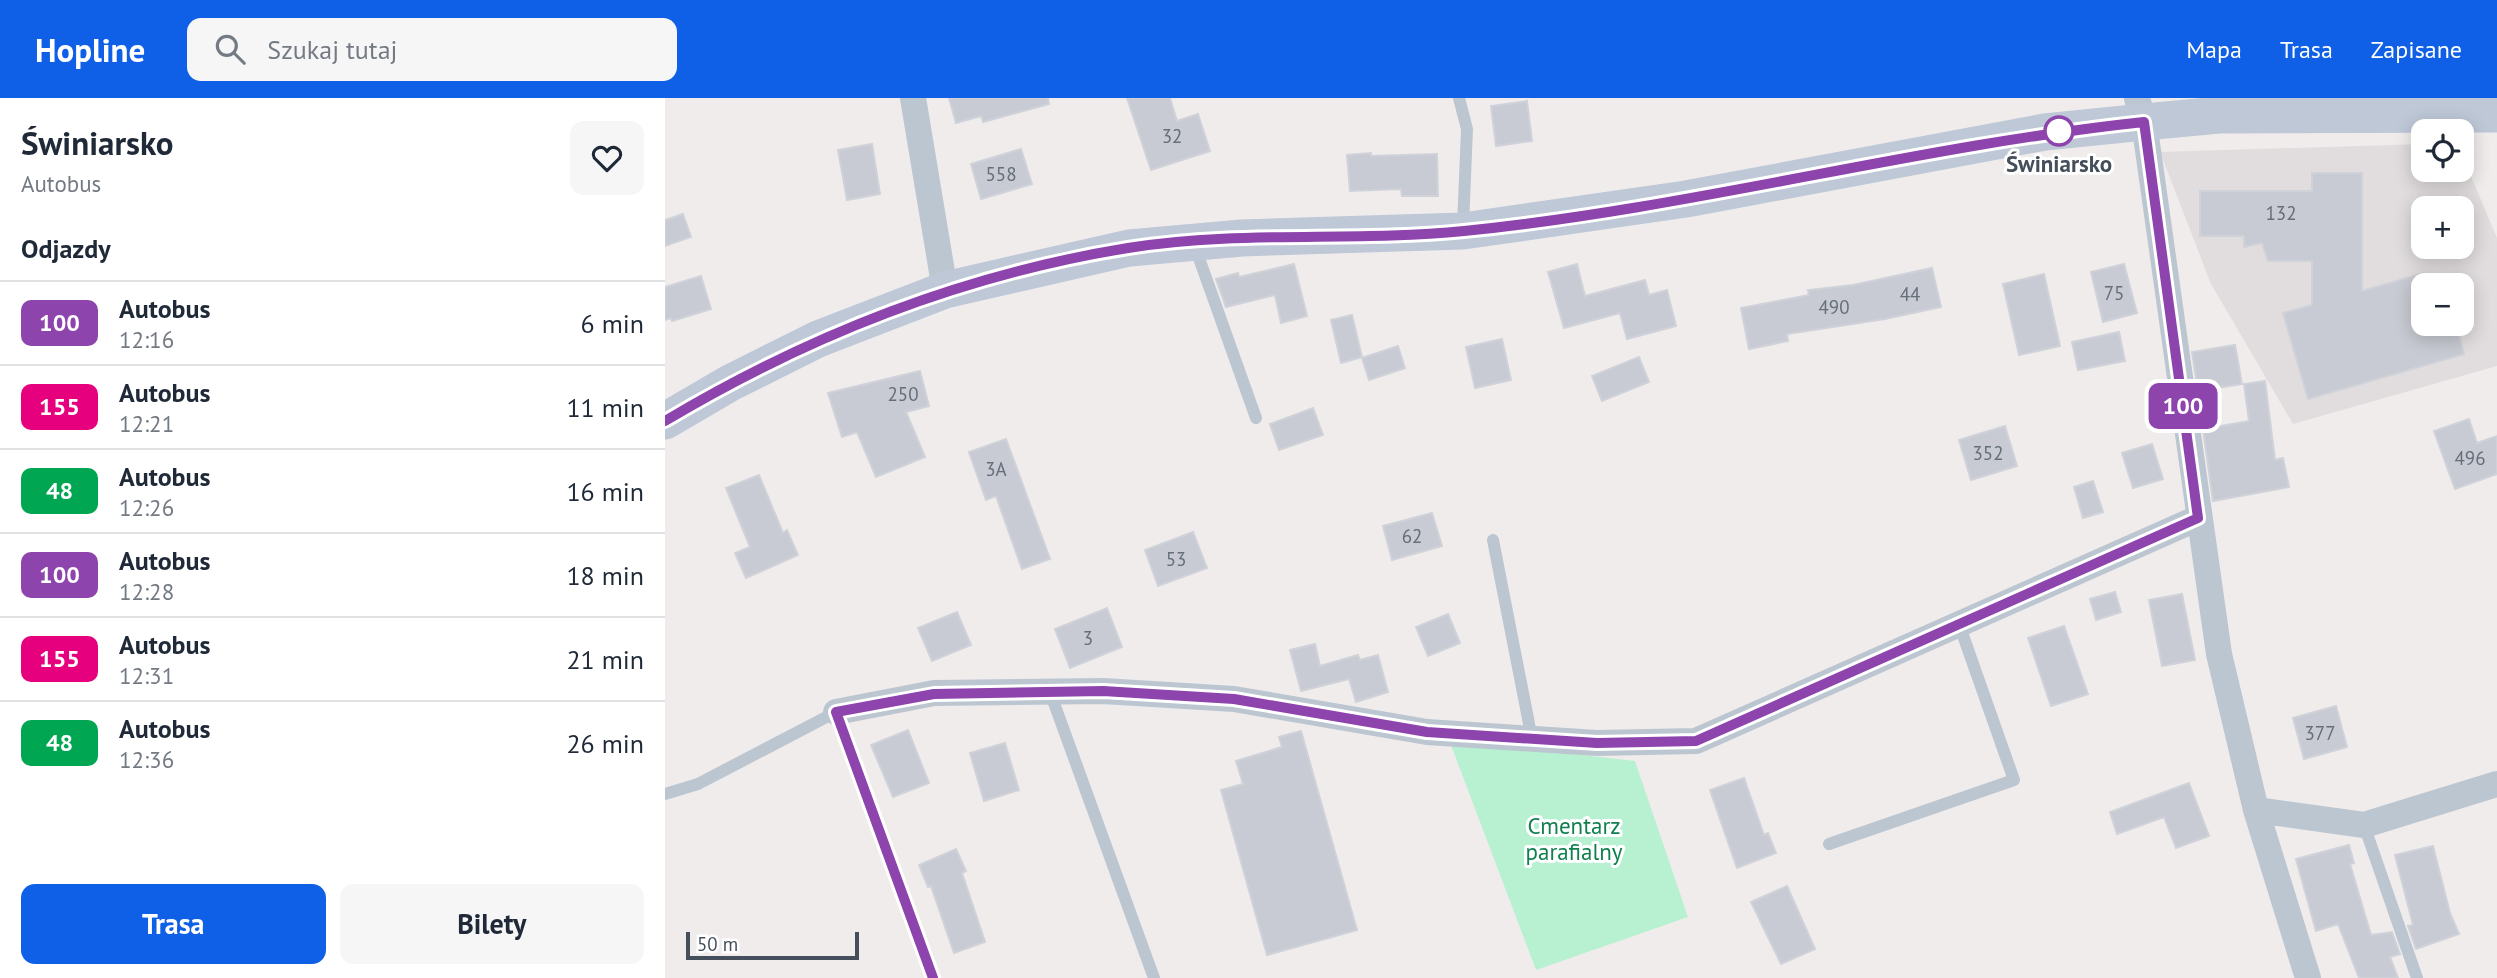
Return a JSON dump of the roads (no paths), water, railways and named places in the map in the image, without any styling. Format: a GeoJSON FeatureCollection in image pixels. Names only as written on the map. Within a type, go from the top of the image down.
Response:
{"type":"FeatureCollection","features":[{"type":"Feature","properties":{"kind":"street"},"geometry":{"type":"LineString","coordinates":[[913,98],[945,290]]}},
{"type":"Feature","properties":{"kind":"street"},"geometry":{"type":"LineString","coordinates":[[665,421],[730,383],[818,339],[945,290],[1129,248],[1193,242],[1463,231],[1686,199],[2045,132],[2141,110],[2219,115],[2286,106],[2497,114]]}},
{"type":"Feature","properties":{"kind":"street"},"geometry":{"type":"LineString","coordinates":[[2141,110],[2219,654],[2256,810],[2308,978]]}},
{"type":"Feature","properties":{"kind":"street"},"geometry":{"type":"LineString","coordinates":[[836,712],[934,694],[1103,691],[1234,699],[1427,732],[1597,743],[1696,741],[2198,518]]}},
{"type":"Feature","properties":{"kind":"street"},"geometry":{"type":"LineString","coordinates":[[2256,810],[2364,825],[2497,785]]}},
{"type":"Feature","properties":{"kind":"lane"},"geometry":{"type":"LineString","coordinates":[[1459,98],[1467,130],[1463,231]]}},
{"type":"Feature","properties":{"kind":"lane"},"geometry":{"type":"LineString","coordinates":[[1193,242],[1256,418]]}},
{"type":"Feature","properties":{"kind":"lane"},"geometry":{"type":"LineString","coordinates":[[1493,540],[1532,739]]}},
{"type":"Feature","properties":{"kind":"lane"},"geometry":{"type":"LineString","coordinates":[[1829,844],[2014,779],[1959,623]]}},
{"type":"Feature","properties":{"kind":"lane"},"geometry":{"type":"LineString","coordinates":[[1049,691],[1154,978]]}},
{"type":"Feature","properties":{"kind":"lane"},"geometry":{"type":"LineString","coordinates":[[665,794],[698,784],[836,712],[933,978]]}},
{"type":"Feature","properties":{"kind":"lane"},"geometry":{"type":"LineString","coordinates":[[2364,825],[2417,978]]}},
{"type":"Feature","properties":{"kind":"place","name":"Świniarsko"},"geometry":{"type":"Point","coordinates":[2059,131]}},
{"type":"Feature","properties":{"kind":"park label","name":"Cmentarz parafialny"},"geometry":{"type":"Point","coordinates":[1574,838]}}]}
